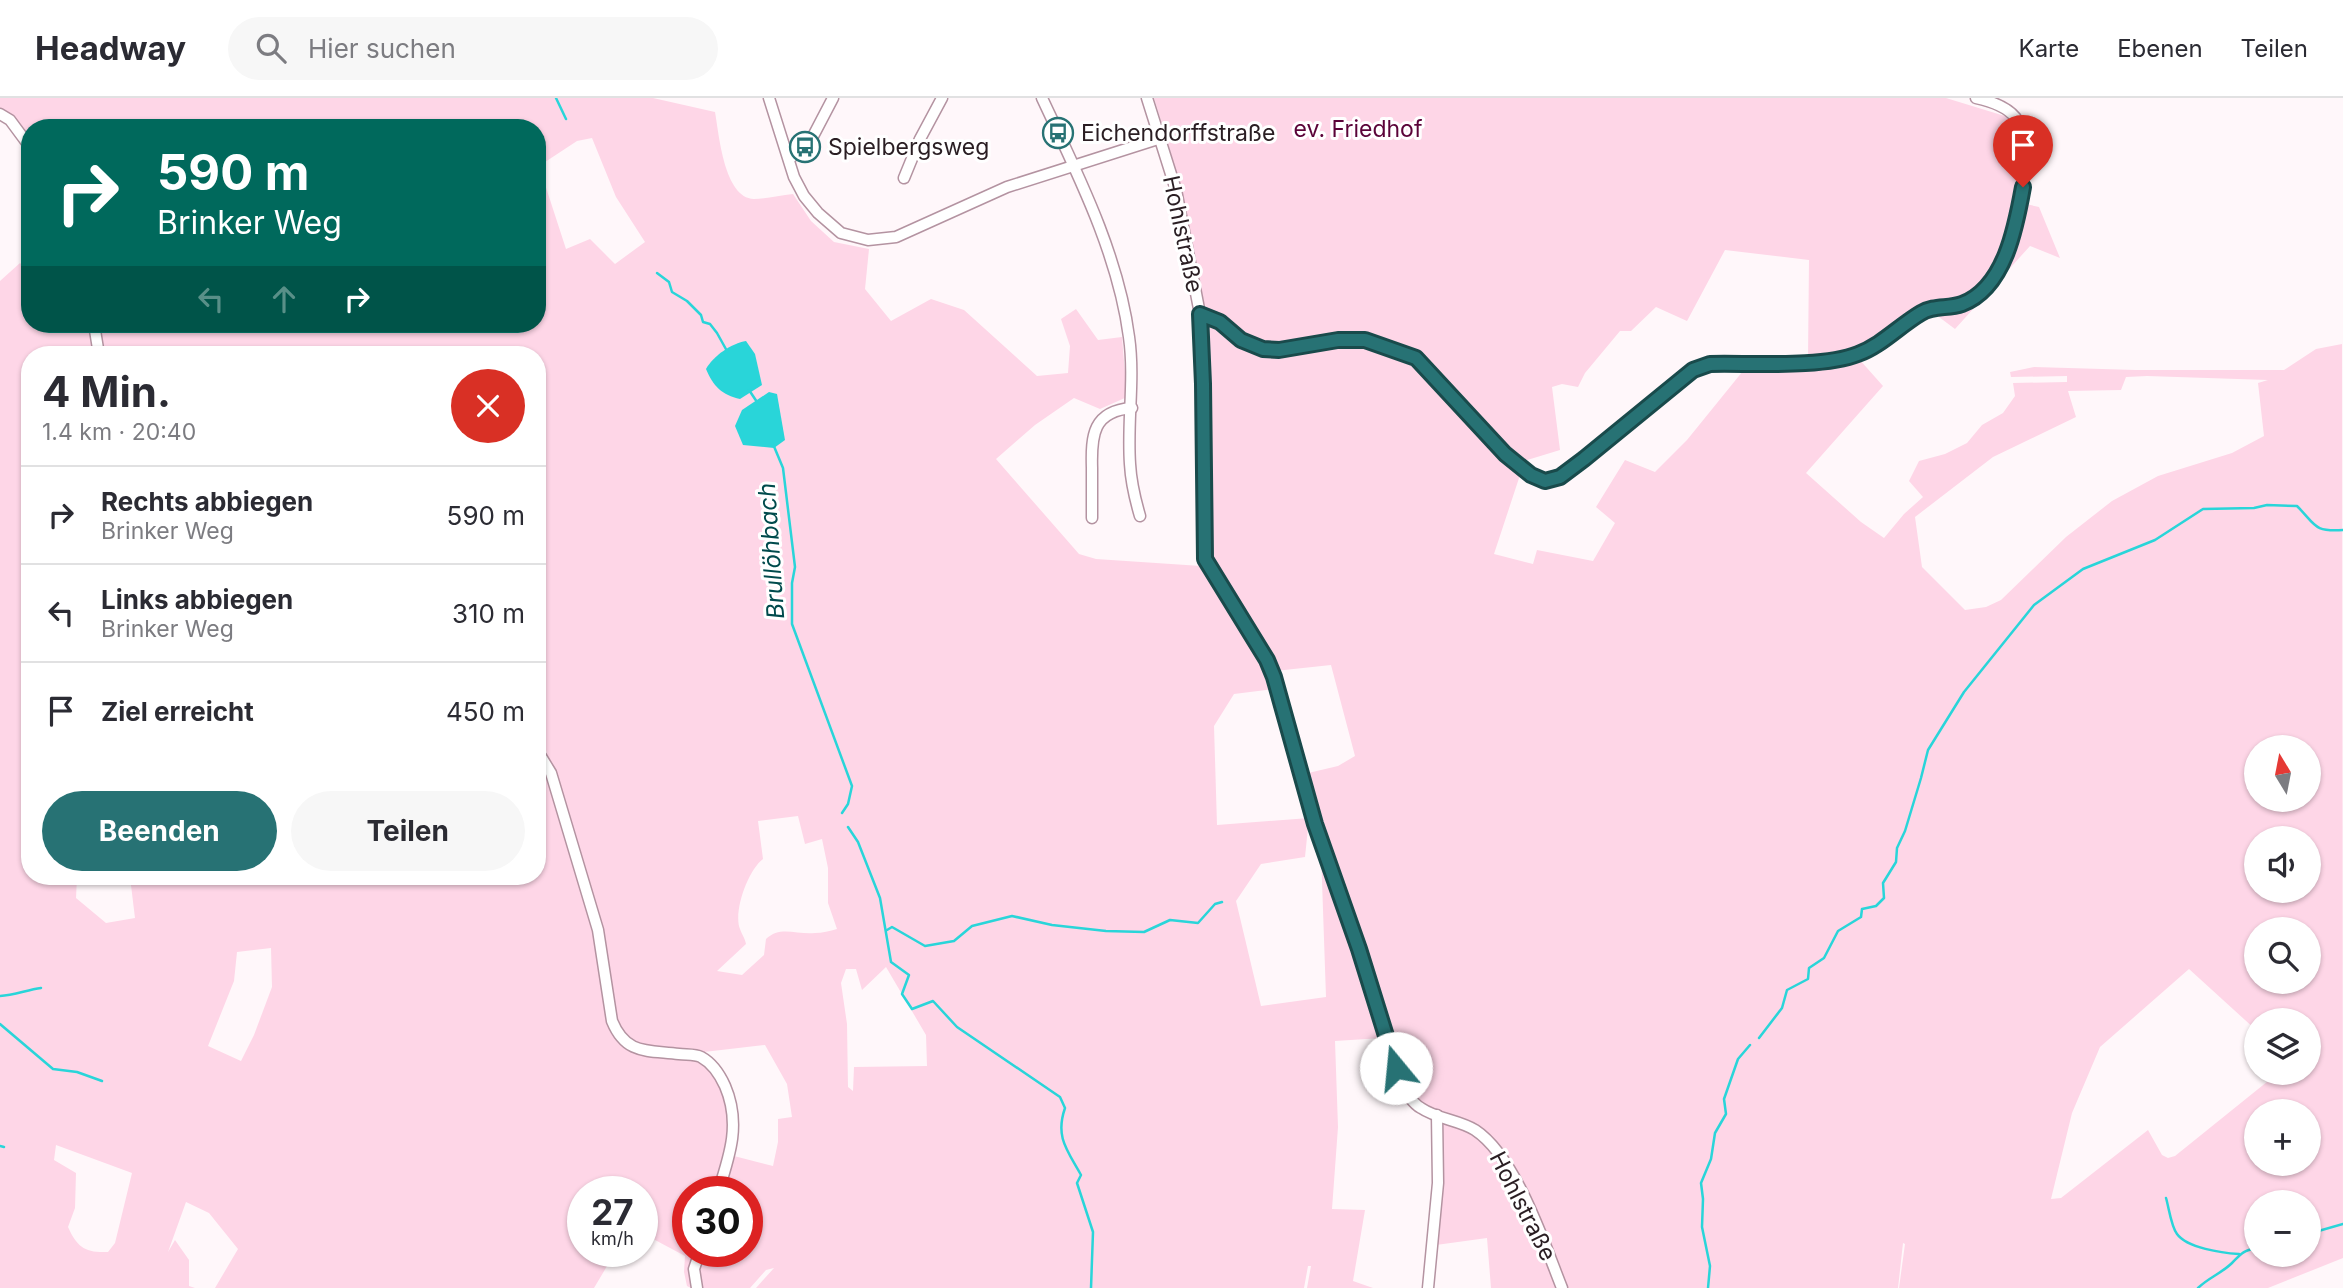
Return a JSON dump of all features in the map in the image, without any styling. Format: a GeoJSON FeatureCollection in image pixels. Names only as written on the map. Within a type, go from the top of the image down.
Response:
{"type":"FeatureCollection","features":[{"type":"Feature","properties":{"kind":"street"},"geometry":{"type":"LineString","coordinates":[[769,98],[794,177],[818,213],[841,233],[868,240],[896,237],[962,206],[1073,165],[1161,138]]}},
{"type":"Feature","properties":{"kind":"street"},"geometry":{"type":"LineString","coordinates":[[789,159],[810,142],[833,98]]}},
{"type":"Feature","properties":{"kind":"street"},"geometry":{"type":"LineString","coordinates":[[904,178],[920,139],[942,98]]}},
{"type":"Feature","properties":{"kind":"street"},"geometry":{"type":"LineString","coordinates":[[1042,98],[1106,247],[1123,303],[1130,340],[1130,466],[1133,492],[1140,516]]}},
{"type":"Feature","properties":{"kind":"street","name":"Hohlstraße"},"geometry":{"type":"LineString","coordinates":[[1147,98],[1176,190],[1200,314],[1205,559],[1267,660],[1274,677],[1315,824],[1406,1093],[1419,1108],[1474,1129],[1493,1145],[1504,1160],[1526,1203],[1562,1288]]}},
{"type":"Feature","properties":{"kind":"street"},"geometry":{"type":"LineString","coordinates":[[1200,314],[1220,322],[1241,340],[1263,349],[1279,350],[1338,340],[1365,340],[1416,358],[1505,454],[1531,475],[1545,481],[1560,477],[1693,370],[1710,364],[1821,361],[1858,354],[1888,338],[1920,313],[1934,307],[1961,304],[1989,286],[2014,237],[2023,187],[2025,156],[2022,127],[2010,110],[1991,101],[1976,98]]}},
{"type":"Feature","properties":{"kind":"street"},"geometry":{"type":"LineString","coordinates":[[0,114],[10,120],[21,135]]}},
{"type":"Feature","properties":{"kind":"street"},"geometry":{"type":"LineString","coordinates":[[1092,518],[1091,446],[1095,428],[1102,419],[1112,413],[1132,408]]}},
{"type":"Feature","properties":{"kind":"street"},"geometry":{"type":"LineString","coordinates":[[546,765],[551,773],[598,930],[612,1021],[618,1035],[629,1046],[649,1051],[699,1056],[712,1065],[722,1079],[731,1100],[734,1117],[731,1152],[723,1176]]}},
{"type":"Feature","properties":{"kind":"street"},"geometry":{"type":"LineString","coordinates":[[1428,1288],[1438,1183],[1437,1115]]}},
{"type":"Feature","properties":{"kind":"street"},"geometry":{"type":"LineString","coordinates":[[695,1267],[697,1288]]}},
{"type":"Feature","properties":{"kind":"green space","name":"ev. Friedhof"},"geometry":{"type":"Polygon","coordinates":[[[0,98],[653,98],[715,112],[721,149],[736,188],[744,196],[754,199],[793,194],[811,221],[834,242],[869,249],[865,289],[891,321],[931,299],[964,310],[1037,376],[1068,373],[1070,346],[1061,319],[1076,309],[1098,340],[1122,337],[1127,397],[1100,409],[1074,398],[1035,425],[996,459],[1079,554],[1096,559],[1214,569],[1208,558],[1211,462],[1205,327],[1207,323],[1263,352],[1363,342],[1413,358],[1440,387],[1450,385],[1419,354],[1366,337],[1264,347],[1244,338],[1208,310],[1204,303],[1182,190],[1154,98],[1946,98],[2008,117],[2018,148],[2017,202],[2039,207],[2060,258],[2030,246],[1955,329],[1935,314],[1916,322],[1890,343],[1860,358],[1849,351],[1808,358],[1809,260],[1725,250],[1687,321],[1656,307],[1631,331],[1620,331],[1585,373],[1578,387],[1562,384],[1552,387],[1560,450],[1521,462],[1502,445],[1490,447],[1521,472],[1494,554],[1533,564],[1537,550],[1593,561],[1615,523],[1596,507],[1625,460],[1655,472],[1687,440],[1747,366],[1820,364],[1859,359],[1883,386],[1806,473],[1861,522],[1884,538],[1923,497],[1909,481],[1919,461],[1945,454],[1967,443],[1982,425],[2003,413],[2015,396],[2013,383],[2067,382],[2067,376],[2011,377],[2010,372],[2034,367],[2284,370],[2316,349],[2342,344],[2343,1258],[2321,1267],[2321,1190],[2244,1190],[2244,1267],[2320,1267],[2268,1288],[1899,1288],[1903,1243],[1898,1288],[1566,1288],[1502,1147],[1476,1127],[1425,1107],[1403,1081],[1378,989],[1318,822],[1304,774],[1338,766],[1355,756],[1331,665],[1275,671],[1273,689],[1234,694],[1214,726],[1217,825],[1309,818],[1305,857],[1261,864],[1236,901],[1261,1006],[1326,997],[1321,852],[1382,1038],[1335,1041],[1338,1127],[1332,1209],[1365,1210],[1353,1281],[1373,1288],[1307,1288],[1311,1266],[1308,1266],[1304,1288],[756,1288],[774,1268],[766,1270],[750,1288],[701,1288],[698,1267],[763,1267],[763,1176],[727,1176],[734,1156],[773,1166],[778,1142],[778,1119],[792,1117],[787,1084],[765,1045],[704,1052],[671,1050],[699,1059],[720,1081],[726,1100],[730,1145],[721,1176],[672,1176],[672,1249],[658,1242],[658,1176],[567,1176],[567,1267],[606,1267],[594,1288],[215,1288],[238,1249],[209,1213],[186,1202],[168,1252],[175,1240],[189,1260],[189,1286],[195,1288],[0,1288],[0,281],[21,264],[21,333],[92,333],[94,346],[21,346],[21,885],[77,885],[76,898],[106,923],[135,918],[131,885],[546,885],[546,346],[101,346],[99,333],[546,333],[546,188],[566,249],[590,239],[615,264],[645,242],[616,197],[592,138],[577,141],[546,161],[546,119],[21,119],[21,131],[0,110],[0,98]],[[2126,377],[2121,390],[2068,391],[2076,417],[1993,457],[1915,517],[1922,567],[1965,610],[1986,607],[2001,600],[2066,537],[2112,501],[2158,476],[2232,453],[2264,436],[2258,383],[2268,380],[2126,377]],[[798,816],[758,821],[763,859],[752,872],[743,892],[738,922],[746,944],[717,971],[742,975],[764,955],[766,939],[777,932],[818,933],[837,929],[828,903],[828,868],[822,839],[805,844],[798,816]],[[271,948],[237,952],[234,981],[208,1046],[241,1061],[272,987],[271,948]],[[886,967],[862,990],[856,969],[846,969],[841,983],[847,1024],[848,1087],[853,1091],[854,1067],[927,1066],[926,1035],[886,967]],[[2189,969],[2100,1047],[2072,1113],[2051,1199],[2061,1198],[2148,1130],[2162,1155],[2168,1158],[2175,1156],[2244,1100],[2244,1176],[2321,1176],[2321,1099],[2246,1099],[2263,1085],[2321,1085],[2321,1008],[2244,1008],[2244,1019],[2189,969]],[[56,1145],[54,1160],[76,1173],[75,1208],[68,1227],[75,1239],[88,1250],[108,1252],[115,1243],[132,1173],[56,1145]]]}},
{"type":"Feature","properties":{"kind":"green space"},"geometry":{"type":"Polygon","coordinates":[[[1440,1119],[1473,1132],[1491,1147],[1520,1196],[1559,1288],[1491,1288],[1487,1238],[1436,1245],[1440,1119]]]}},
{"type":"Feature","properties":{"kind":"green space"},"geometry":{"type":"Polygon","coordinates":[[[684,1267],[690,1267],[691,1288],[687,1286],[684,1267]]]}},
{"type":"Feature","properties":{"kind":"water"},"geometry":{"type":"Polygon","coordinates":[[[746,341],[755,354],[762,385],[740,399],[719,389],[706,369],[723,351],[746,341]]]}},
{"type":"Feature","properties":{"kind":"water"},"geometry":{"type":"Polygon","coordinates":[[[769,392],[777,394],[785,440],[774,448],[743,445],[735,426],[742,410],[769,392]]]}},
{"type":"Feature","properties":{"kind":"waterway","name":"Brullöhbach"},"geometry":{"type":"LineString","coordinates":[[556,98],[566,119]]}},
{"type":"Feature","properties":{"kind":"waterway","name":"Brullöhbach"},"geometry":{"type":"LineString","coordinates":[[657,273],[669,282],[672,292],[687,301],[701,315],[703,322],[710,324],[727,351]]}},
{"type":"Feature","properties":{"kind":"waterway","name":"Brullöhbach"},"geometry":{"type":"LineString","coordinates":[[749,390],[757,402]]}},
{"type":"Feature","properties":{"kind":"waterway","name":"Brullöhbach"},"geometry":{"type":"LineString","coordinates":[[773,444],[783,468],[795,567],[792,583],[792,624],[852,786],[848,804],[842,813]]}},
{"type":"Feature","properties":{"kind":"waterway"},"geometry":{"type":"LineString","coordinates":[[1759,1038],[1782,1008],[1787,990],[1808,979],[1809,968],[1824,958],[1838,931],[1861,917],[1862,909],[1876,906],[1884,898],[1883,883],[1896,862],[1897,848],[1905,831],[1928,750],[1964,692],[2034,605],[2083,569],[2155,540],[2203,509],[2297,506],[2316,526],[2326,530],[2343,530]]}},
{"type":"Feature","properties":{"kind":"waterway","name":"Brullöhbach"},"geometry":{"type":"LineString","coordinates":[[848,827],[858,842],[880,898],[891,962],[909,975],[902,994],[912,1009],[933,1001],[957,1027],[1060,1097],[1065,1108],[1062,1135],[1081,1175],[1077,1183],[1093,1232],[1091,1288]]}},
{"type":"Feature","properties":{"kind":"waterway"},"geometry":{"type":"LineString","coordinates":[[887,930],[892,927],[925,946],[954,941],[972,926],[1012,916],[1052,925],[1144,932],[1170,920],[1198,923],[1215,904],[1222,902]]}},
{"type":"Feature","properties":{"kind":"waterway"},"geometry":{"type":"LineString","coordinates":[[0,996],[41,988]]}},
{"type":"Feature","properties":{"kind":"waterway"},"geometry":{"type":"LineString","coordinates":[[0,1024],[53,1069],[77,1072],[102,1081]]}},
{"type":"Feature","properties":{"kind":"waterway"},"geometry":{"type":"LineString","coordinates":[[1708,1288],[1710,1266],[1702,1227],[1701,1183],[1711,1159],[1715,1133],[1726,1114],[1724,1099],[1738,1059],[1750,1045]]}},
{"type":"Feature","properties":{"kind":"waterway"},"geometry":{"type":"LineString","coordinates":[[0,1146],[4,1147]]}},
{"type":"Feature","properties":{"kind":"waterway"},"geometry":{"type":"LineString","coordinates":[[2166,1198],[2173,1226],[2182,1239],[2205,1249],[2239,1254]]}},
{"type":"Feature","properties":{"kind":"waterway"},"geometry":{"type":"LineString","coordinates":[[2321,1230],[2343,1224]]}},
{"type":"Feature","properties":{"kind":"waterway"},"geometry":{"type":"LineString","coordinates":[[2198,1288],[2244,1252]]}},
{"type":"Feature","properties":{"kind":"place","name":"Eichendorffstraße"},"geometry":{"type":"Point","coordinates":[1058,133]}},
{"type":"Feature","properties":{"kind":"place","name":"Spielbergsweg"},"geometry":{"type":"Point","coordinates":[805,147]}},
{"type":"Feature","properties":{"kind":"route"},"geometry":{"type":"LineString","coordinates":[[1396,1068],[1359,949],[1315,824],[1274,677],[1267,660],[1205,559],[1200,314],[1220,322],[1241,340],[1263,349],[1279,350],[1338,340],[1365,340],[1416,358],[1505,454],[1531,475],[1545,481],[1560,477],[1693,370],[1710,364],[1821,361],[1858,354],[1888,338],[1920,313],[1934,307],[1961,304],[1989,286],[2014,237],[2023,187]]}}]}
